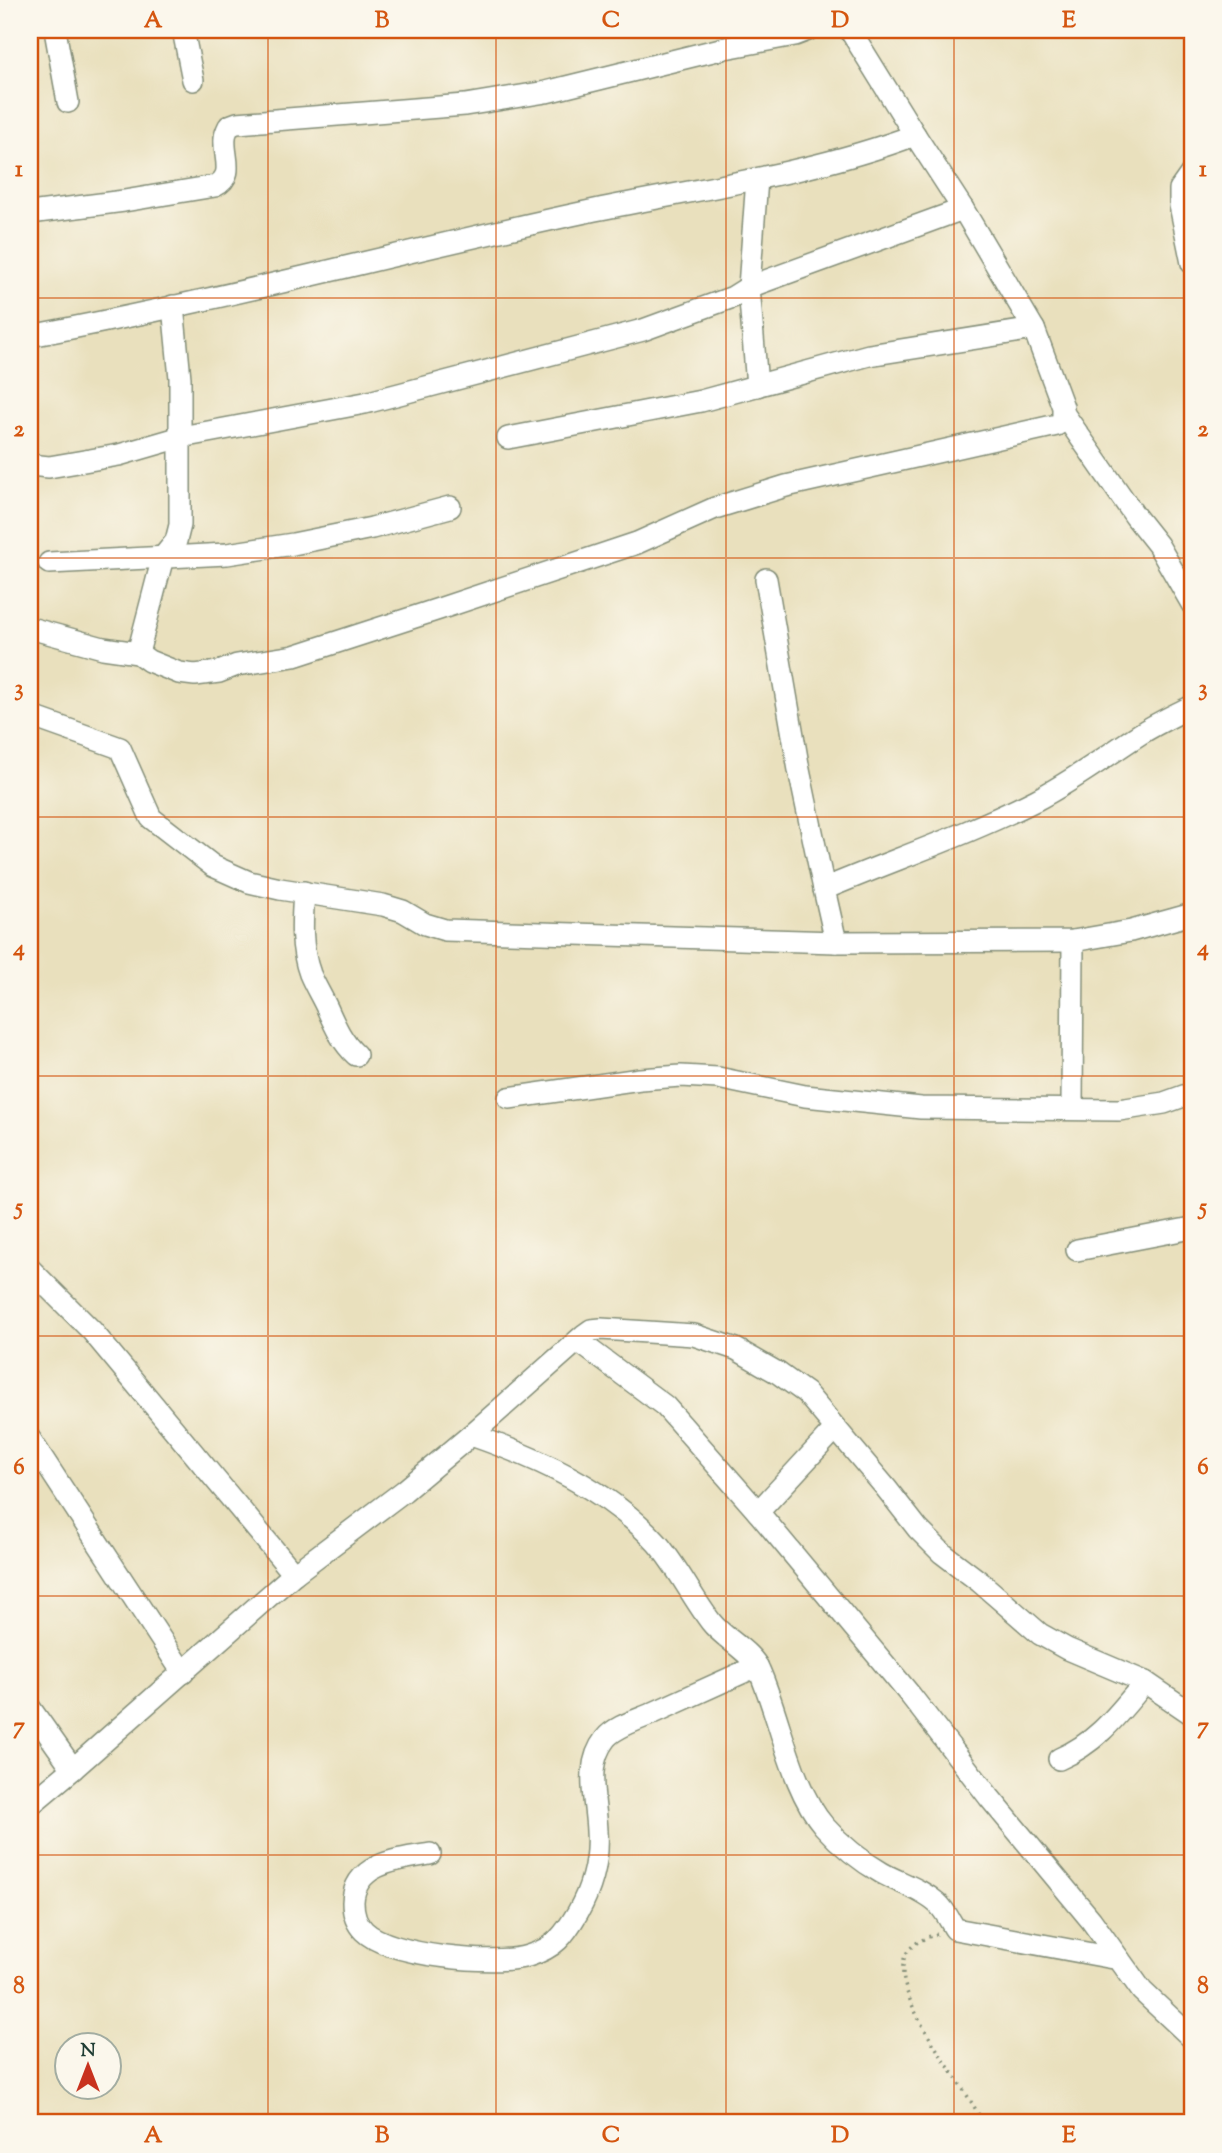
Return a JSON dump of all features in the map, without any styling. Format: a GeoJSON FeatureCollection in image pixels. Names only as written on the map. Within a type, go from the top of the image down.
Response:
{"type":"FeatureCollection","features":[{"type":"Feature","properties":{"kind":"street"},"geometry":{"type":"LineString","coordinates":[[55,30],[68,102]]}},
{"type":"Feature","properties":{"kind":"street"},"geometry":{"type":"LineString","coordinates":[[183,30],[193,80]]}},
{"type":"Feature","properties":{"kind":"street"},"geometry":{"type":"LineString","coordinates":[[30,213],[215,186],[223,182],[228,173],[225,137],[229,126],[237,123],[465,105],[546,92],[807,30]]}},
{"type":"Feature","properties":{"kind":"street"},"geometry":{"type":"LineString","coordinates":[[850,30],[963,209],[1034,329],[1064,414],[1158,545],[1192,604]]}},
{"type":"Feature","properties":{"kind":"street"},"geometry":{"type":"LineString","coordinates":[[30,336],[595,210],[837,161],[915,135]]}},
{"type":"Feature","properties":{"kind":"street"},"geometry":{"type":"LineString","coordinates":[[1192,172],[1180,189],[1180,205],[1192,263]]}},
{"type":"Feature","properties":{"kind":"street"},"geometry":{"type":"LineString","coordinates":[[757,179],[749,287],[757,386]]}},
{"type":"Feature","properties":{"kind":"street"},"geometry":{"type":"LineString","coordinates":[[30,466],[49,467],[119,455],[181,437],[365,403],[630,333],[733,297],[749,287],[963,209]]}},
{"type":"Feature","properties":{"kind":"street"},"geometry":{"type":"LineString","coordinates":[[138,653],[163,557],[179,533],[180,378],[173,306]]}},
{"type":"Feature","properties":{"kind":"street"},"geometry":{"type":"LineString","coordinates":[[508,438],[701,401],[869,355],[1034,329]]}},
{"type":"Feature","properties":{"kind":"street"},"geometry":{"type":"LineString","coordinates":[[30,628],[103,648],[138,653],[149,661],[179,673],[195,675],[219,672],[255,661],[294,656],[637,543],[739,500],[786,486],[1057,425],[1063,420],[1064,414]]}},
{"type":"Feature","properties":{"kind":"street"},"geometry":{"type":"LineString","coordinates":[[49,563],[227,554],[372,528],[450,507]]}},
{"type":"Feature","properties":{"kind":"street"},"geometry":{"type":"LineString","coordinates":[[766,579],[802,783],[836,942]]}},
{"type":"Feature","properties":{"kind":"street"},"geometry":{"type":"LineString","coordinates":[[824,889],[987,824],[1039,798],[1143,732],[1192,706]]}},
{"type":"Feature","properties":{"kind":"street"},"geometry":{"type":"LineString","coordinates":[[30,716],[120,748],[150,818],[213,866],[249,882],[383,905],[445,930],[836,942],[1073,941],[1131,931],[1192,914]]}},
{"type":"Feature","properties":{"kind":"street"},"geometry":{"type":"LineString","coordinates":[[304,892],[303,940],[311,976],[340,1036],[356,1055]]}},
{"type":"Feature","properties":{"kind":"street"},"geometry":{"type":"LineString","coordinates":[[1072,1108],[1073,941]]}},
{"type":"Feature","properties":{"kind":"street"},"geometry":{"type":"LineString","coordinates":[[509,1098],[640,1079],[681,1076],[718,1078],[805,1096],[921,1108],[1119,1110],[1164,1103],[1192,1093]]}},
{"type":"Feature","properties":{"kind":"street"},"geometry":{"type":"LineString","coordinates":[[1077,1251],[1192,1227]]}},
{"type":"Feature","properties":{"kind":"street"},"geometry":{"type":"LineString","coordinates":[[30,1269],[92,1331],[294,1574]]}},
{"type":"Feature","properties":{"kind":"street"},"geometry":{"type":"LineString","coordinates":[[30,1805],[294,1574],[404,1491],[591,1330],[694,1335],[736,1349],[778,1373],[806,1393],[918,1530],[1040,1634],[1067,1649],[1145,1682],[1192,1714]]}},
{"type":"Feature","properties":{"kind":"street"},"geometry":{"type":"LineString","coordinates":[[578,1341],[665,1406],[758,1512],[911,1696],[989,1797],[1091,1920],[1142,1991],[1192,2038]]}},
{"type":"Feature","properties":{"kind":"street"},"geometry":{"type":"LineString","coordinates":[[758,1512],[835,1429]]}},
{"type":"Feature","properties":{"kind":"street"},"geometry":{"type":"LineString","coordinates":[[471,1435],[535,1459],[574,1480],[615,1506],[657,1544],[713,1625],[757,1666],[810,1804],[823,1824],[857,1856],[939,1904],[955,1929],[1119,1959]]}},
{"type":"Feature","properties":{"kind":"street"},"geometry":{"type":"LineString","coordinates":[[30,1439],[183,1673]]}},
{"type":"Feature","properties":{"kind":"street"},"geometry":{"type":"LineString","coordinates":[[430,1854],[393,1860],[371,1870],[357,1881],[353,1900],[355,1919],[365,1932],[384,1943],[418,1953],[489,1960],[525,1957],[552,1947],[568,1929],[593,1878],[597,1832],[592,1777],[596,1752],[607,1736],[757,1666]]}},
{"type":"Feature","properties":{"kind":"street"},"geometry":{"type":"LineString","coordinates":[[1059,1759],[1078,1751],[1107,1728],[1145,1682]]}},
{"type":"Feature","properties":{"kind":"street"},"geometry":{"type":"LineString","coordinates":[[30,1707],[73,1769]]}},
{"type":"Feature","properties":{"kind":"path"},"geometry":{"type":"LineString","coordinates":[[955,1929],[920,1940],[909,1949],[902,1964],[906,1992],[923,2027],[970,2098],[983,2123]]}}]}
